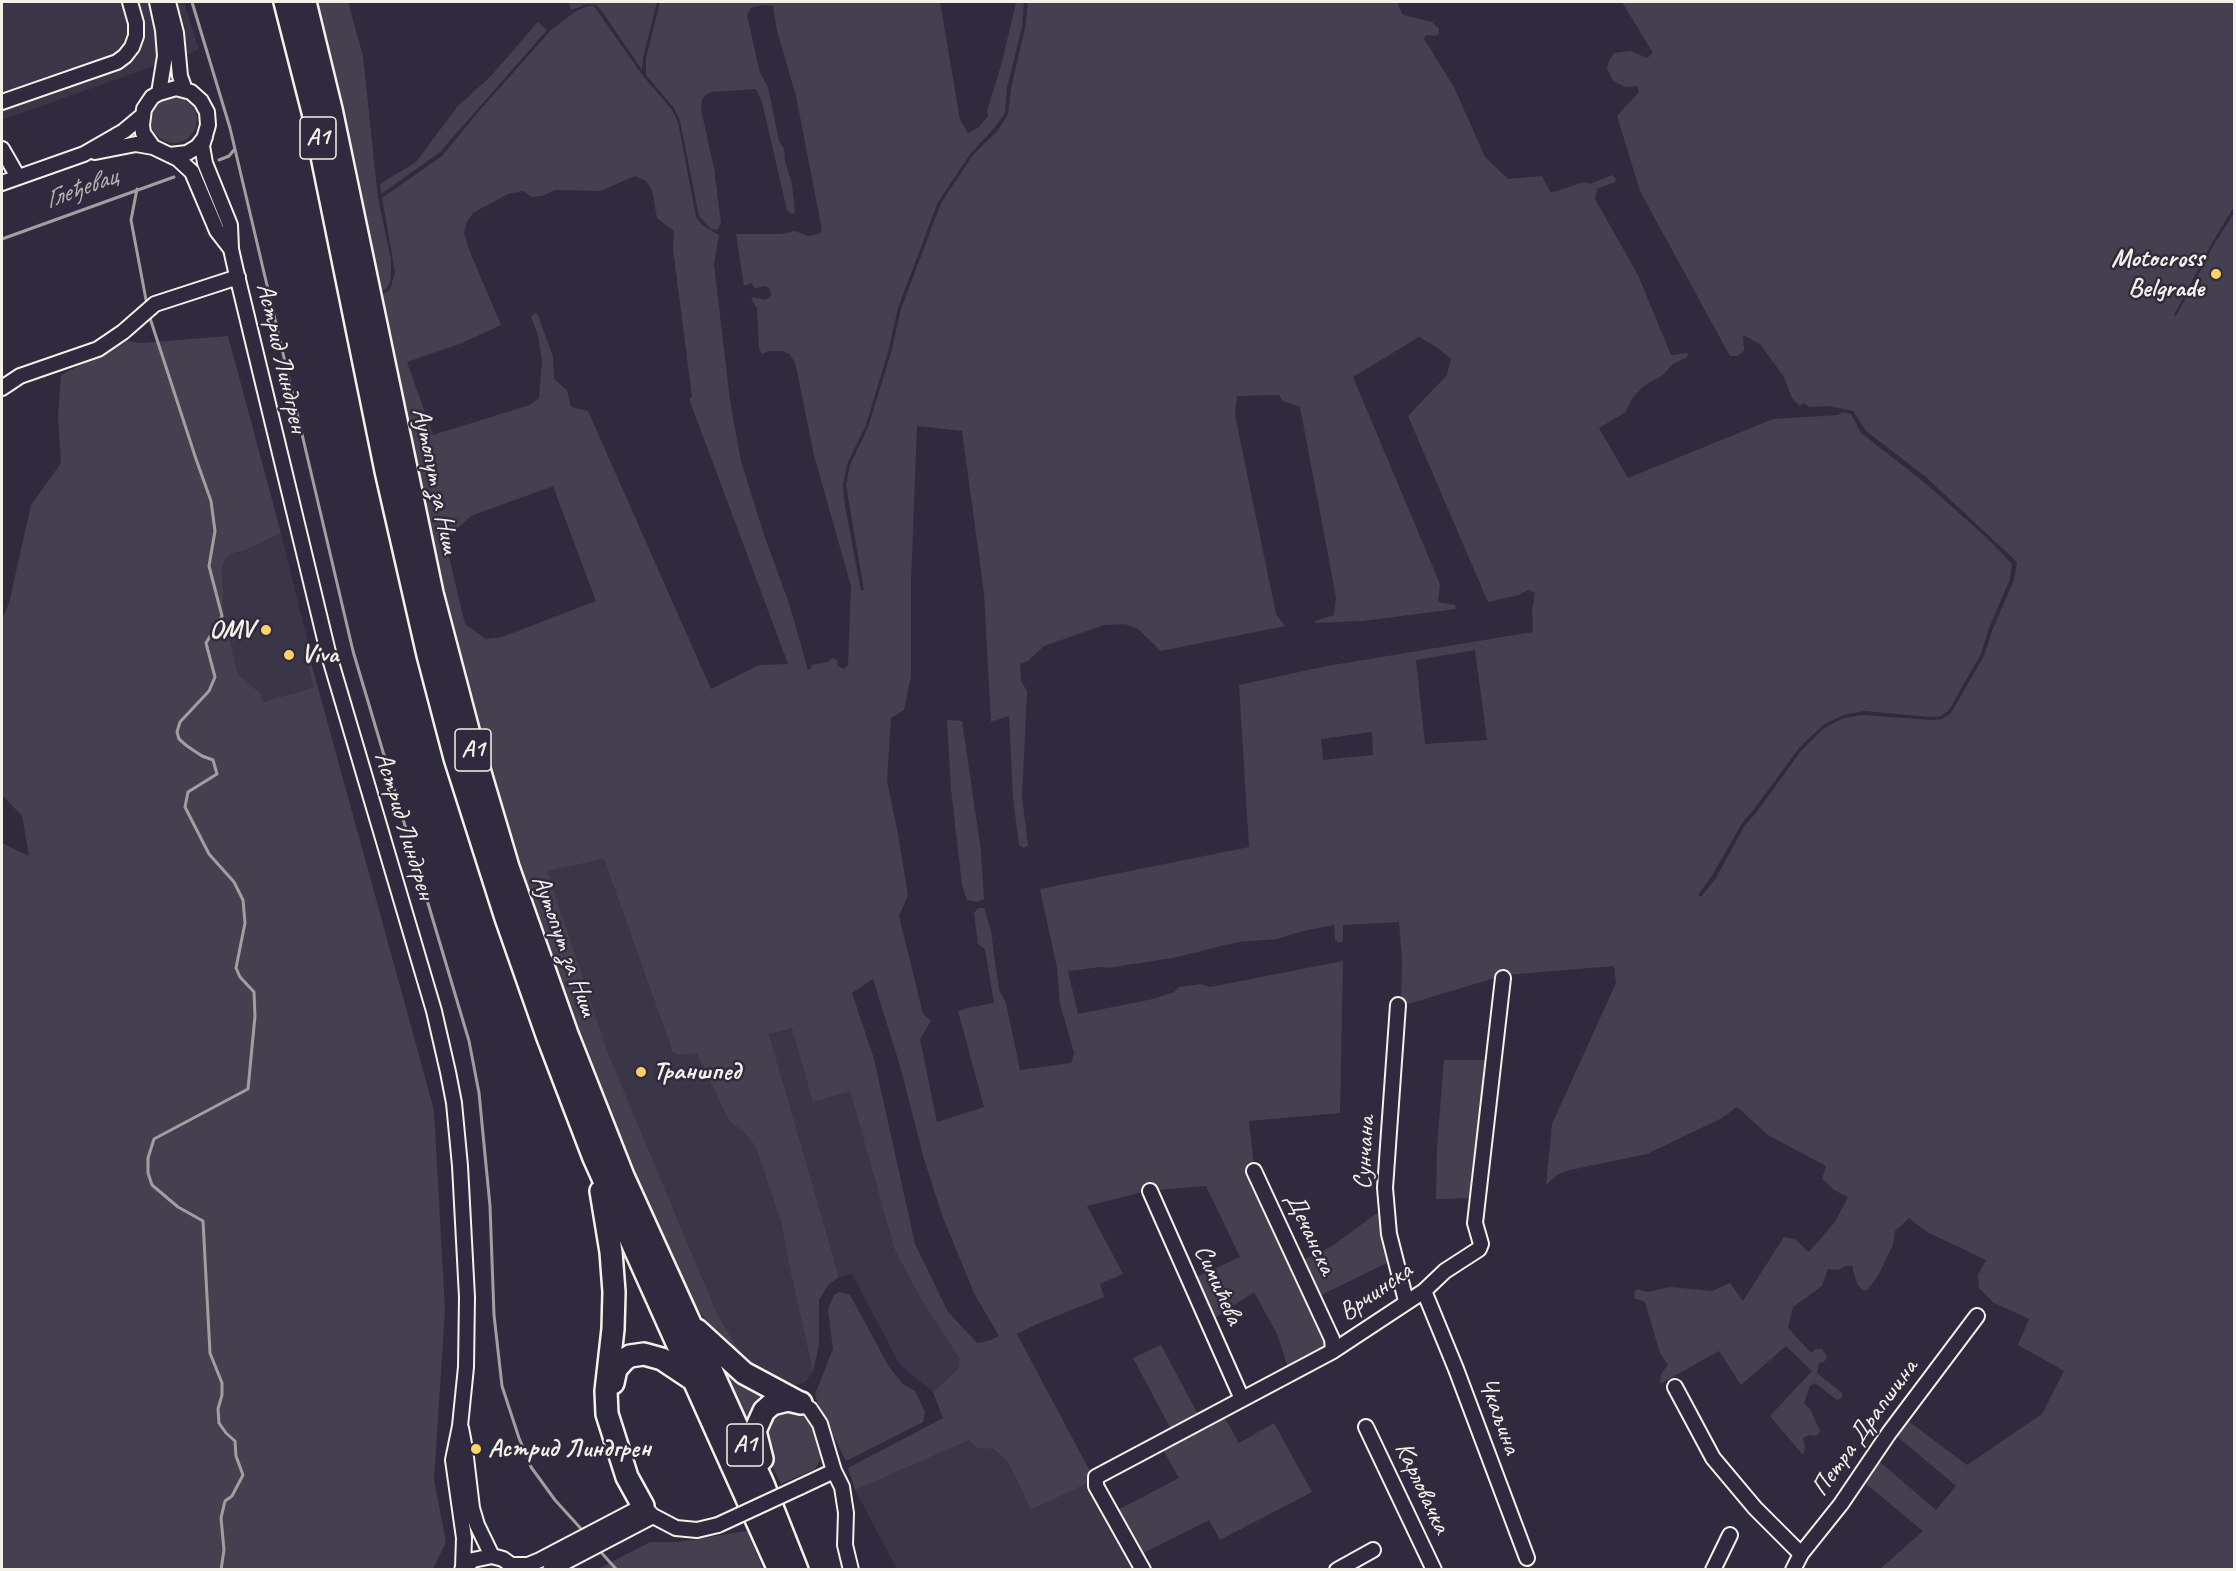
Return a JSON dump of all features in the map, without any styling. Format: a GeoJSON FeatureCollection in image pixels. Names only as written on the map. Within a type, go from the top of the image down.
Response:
{"type":"FeatureCollection","features":[{"type":"Feature","properties":{"kind":"highway","name":"A1"},"geometry":{"type":"LineString","coordinates":[[285,2],[363,310]]}},
{"type":"Feature","properties":{"kind":"highway","name":"A1"},"geometry":{"type":"LineString","coordinates":[[305,2],[331,109],[356,276]]}},
{"type":"Feature","properties":{"kind":"highway","name":"Аутопут за Ниш"},"geometry":{"type":"LineString","coordinates":[[363,310],[386,471],[416,606],[455,758],[506,918],[594,1158],[779,1569]]}},
{"type":"Feature","properties":{"kind":"highway","name":"Аутопут за Ниш"},"geometry":{"type":"LineString","coordinates":[[363,310],[432,593],[473,749],[508,867],[567,1034],[623,1176],[763,1484],[798,1569]]}},
{"type":"Feature","properties":{"kind":"highway"},"geometry":{"type":"LineString","coordinates":[[594,1158],[611,1252],[614,1292],[613,1329],[606,1391],[607,1414],[627,1477],[645,1507]]}},
{"type":"Feature","properties":{"kind":"highway"},"geometry":{"type":"LineString","coordinates":[[689,1322],[744,1373],[801,1403]]}},
{"type":"Feature","properties":{"kind":"highway"},"geometry":{"type":"LineString","coordinates":[[645,1507],[612,1402],[616,1369],[630,1356],[650,1354],[662,1359],[696,1382]]}},
{"type":"Feature","properties":{"kind":"highway"},"geometry":{"type":"LineString","coordinates":[[798,1569],[791,1534],[760,1455],[755,1431],[764,1411],[772,1404],[788,1400],[801,1403]]}},
{"type":"Feature","properties":{"kind":"street"},"geometry":{"type":"LineString","coordinates":[[2,102],[117,62],[125,56],[136,36],[136,23],[130,2]]}},
{"type":"Feature","properties":{"kind":"street"},"geometry":{"type":"LineString","coordinates":[[157,2],[163,30],[165,56],[159,93]]}},
{"type":"Feature","properties":{"kind":"street"},"geometry":{"type":"LineString","coordinates":[[168,2],[177,33],[180,76],[185,90]]}},
{"type":"Feature","properties":{"kind":"street"},"geometry":{"type":"LineString","coordinates":[[153,147],[144,133],[142,116],[147,102],[159,93],[176,88],[185,90]]}},
{"type":"Feature","properties":{"kind":"street","name":"Астрид Линдгрен"},"geometry":{"type":"LineString","coordinates":[[185,90],[196,96],[207,112],[208,125],[202,146],[205,164],[230,225],[231,249],[328,652],[434,1011],[450,1083],[460,1166],[467,1297],[466,1356],[460,1426],[453,1460],[464,1538],[463,1569]]}},
{"type":"Feature","properties":{"kind":"street"},"geometry":{"type":"LineString","coordinates":[[84,154],[124,131],[142,116]]}},
{"type":"Feature","properties":{"kind":"street"},"geometry":{"type":"LineString","coordinates":[[170,155],[193,150],[205,137]]}},
{"type":"Feature","properties":{"kind":"street"},"geometry":{"type":"LineString","coordinates":[[2,183],[84,154],[136,144],[153,147]]}},
{"type":"Feature","properties":{"kind":"street","name":"Астрид Линдгрен"},"geometry":{"type":"LineString","coordinates":[[153,147],[185,164],[192,172],[217,231],[231,249]]}},
{"type":"Feature","properties":{"kind":"street"},"geometry":{"type":"LineString","coordinates":[[2,149],[18,177]]}},
{"type":"Feature","properties":{"kind":"street"},"geometry":{"type":"LineString","coordinates":[[2,388],[20,376],[98,349],[155,304],[238,277]]}},
{"type":"Feature","properties":{"kind":"street","name":"Врчинска"},"geometry":{"type":"LineString","coordinates":[[1143,1569],[1096,1486],[1096,1477],[1333,1351],[1424,1291],[1445,1271],[1479,1249],[1480,1239],[1475,1223],[1503,978]]}},
{"type":"Feature","properties":{"kind":"street","name":"Сунчана"},"geometry":{"type":"LineString","coordinates":[[1398,1005],[1385,1188],[1389,1234],[1407,1301]]}},
{"type":"Feature","properties":{"kind":"street","name":"Дечанска"},"geometry":{"type":"LineString","coordinates":[[1254,1171],[1332,1339],[1333,1351]]}},
{"type":"Feature","properties":{"kind":"street","name":"Симићева"},"geometry":{"type":"LineString","coordinates":[[1150,1191],[1242,1399]]}},
{"type":"Feature","properties":{"kind":"street","name":"Чкаљина"},"geometry":{"type":"LineString","coordinates":[[1424,1291],[1527,1558]]}},
{"type":"Feature","properties":{"kind":"street","name":"Петра Драпшина"},"geometry":{"type":"LineString","coordinates":[[1793,1569],[1801,1554],[1841,1504],[1889,1432],[1977,1316]]}},
{"type":"Feature","properties":{"kind":"street"},"geometry":{"type":"LineString","coordinates":[[1675,1387],[1713,1458],[1755,1508],[1801,1554]]}},
{"type":"Feature","properties":{"kind":"street"},"geometry":{"type":"LineString","coordinates":[[801,1403],[810,1409],[820,1424],[834,1471],[842,1487],[845,1499],[845,1545],[851,1569]]}},
{"type":"Feature","properties":{"kind":"street","name":"Астрид Линдгрен"},"geometry":{"type":"LineString","coordinates":[[460,1426],[472,1508],[477,1525],[492,1556]]}},
{"type":"Feature","properties":{"kind":"street","name":"Карловачка"},"geometry":{"type":"LineString","coordinates":[[1366,1427],[1434,1569]]}},
{"type":"Feature","properties":{"kind":"street"},"geometry":{"type":"LineString","coordinates":[[463,1569],[473,1560],[492,1556],[503,1559],[516,1567],[565,1555],[626,1522],[645,1507],[676,1528],[706,1529],[834,1471]]}},
{"type":"Feature","properties":{"kind":"street"},"geometry":{"type":"LineString","coordinates":[[1713,1569],[1730,1535]]}},
{"type":"Feature","properties":{"kind":"street"},"geometry":{"type":"LineString","coordinates":[[1336,1569],[1373,1550]]}},
{"type":"Feature","properties":{"kind":"street"},"geometry":{"type":"LineString","coordinates":[[550,1569],[565,1555]]}},
{"type":"Feature","properties":{"kind":"shaded area"},"geometry":{"type":"Polygon","coordinates":[[[2,2],[184,2],[199,50],[2,120],[2,2]]]}},
{"type":"Feature","properties":{"kind":"shaded area"},"geometry":{"type":"Polygon","coordinates":[[[316,2],[348,2],[363,56],[378,198],[391,260],[390,283],[385,290],[381,291],[355,159],[316,2]]]}},
{"type":"Feature","properties":{"kind":"shaded area"},"geometry":{"type":"Polygon","coordinates":[[[569,2],[657,2],[642,70],[596,5],[587,4],[571,10],[569,2]]]}},
{"type":"Feature","properties":{"kind":"shaded area"},"geometry":{"type":"Polygon","coordinates":[[[660,2],[940,2],[960,120],[968,133],[979,127],[988,116],[987,111],[1002,62],[1016,2],[1024,2],[1022,27],[1007,88],[1005,113],[971,153],[938,202],[898,308],[888,352],[866,425],[847,464],[843,485],[845,506],[861,591],[864,590],[846,485],[850,465],[868,427],[891,353],[901,309],[941,203],[973,155],[999,129],[1008,114],[1028,2],[1398,2],[1403,15],[1432,22],[1439,29],[1439,34],[1426,35],[1424,39],[1454,87],[1485,157],[1508,179],[1542,176],[1551,193],[1584,182],[1590,184],[1612,175],[1616,179],[1615,182],[1597,189],[1595,199],[1638,275],[1671,355],[1688,353],[1687,357],[1673,364],[1663,375],[1645,385],[1632,398],[1626,412],[1599,428],[1628,478],[1773,419],[1838,415],[1842,412],[1851,414],[1861,433],[1924,482],[1987,538],[2012,564],[2010,579],[1989,628],[1981,654],[1949,710],[1941,716],[1931,717],[1864,711],[1843,715],[1823,725],[1799,748],[1742,823],[1713,874],[1698,895],[1701,897],[1716,878],[1745,825],[1801,751],[1824,728],[1844,718],[1863,715],[1932,720],[1942,719],[1951,713],[1984,656],[2014,580],[2017,562],[1926,477],[1866,431],[1853,411],[1829,406],[1810,407],[1803,403],[1800,406],[1792,398],[1784,377],[1760,344],[1743,335],[1744,350],[1738,356],[1730,356],[1640,191],[1617,116],[1639,92],[1637,86],[1625,87],[1613,81],[1607,68],[1609,61],[1614,53],[1631,51],[1647,58],[1653,53],[1622,2],[2234,2],[2234,207],[2213,241],[2174,315],[2176,316],[2215,243],[2234,213],[2234,1569],[1880,1569],[1923,1531],[1860,1479],[1874,1457],[1936,1510],[1956,1486],[1892,1432],[1904,1418],[1967,1465],[2042,1414],[2064,1371],[2018,1345],[2029,1319],[1994,1303],[1979,1288],[1978,1275],[1986,1260],[1927,1232],[1909,1218],[1895,1231],[1893,1245],[1878,1276],[1867,1290],[1862,1290],[1857,1284],[1852,1266],[1838,1270],[1828,1269],[1822,1286],[1793,1307],[1788,1328],[1811,1353],[1816,1349],[1822,1349],[1827,1356],[1824,1362],[1819,1363],[1817,1373],[1842,1393],[1842,1398],[1837,1400],[1815,1383],[1810,1386],[1804,1403],[1810,1409],[1820,1431],[1817,1436],[1809,1435],[1803,1438],[1805,1448],[1803,1455],[1770,1416],[1812,1371],[1786,1346],[1741,1385],[1719,1351],[1660,1384],[1661,1374],[1668,1365],[1660,1353],[1645,1302],[1634,1298],[1635,1291],[1638,1289],[1647,1292],[1671,1287],[1712,1291],[1730,1283],[1743,1301],[1784,1237],[1795,1239],[1809,1252],[1835,1222],[1848,1197],[1834,1190],[1822,1179],[1826,1166],[1768,1135],[1737,1107],[1722,1118],[1647,1154],[1570,1170],[1557,1175],[1546,1185],[1552,1124],[1616,983],[1614,966],[1505,975],[1401,1006],[1402,960],[1399,922],[1343,925],[1343,941],[1339,943],[1335,940],[1334,925],[1277,939],[1238,942],[1173,958],[1107,968],[1068,971],[1078,1014],[1153,999],[1174,992],[1179,987],[1201,984],[1210,987],[1343,961],[1340,1113],[1249,1121],[1254,1166],[1330,1350],[1289,1370],[1277,1334],[1254,1292],[1212,1320],[1194,1278],[1240,1257],[1206,1186],[1146,1191],[1087,1206],[1123,1274],[1100,1284],[1104,1297],[1017,1334],[1093,1477],[1090,1482],[1031,1510],[1008,1462],[993,1449],[977,1448],[969,1440],[855,1490],[848,1468],[943,1418],[933,1392],[958,1369],[960,1359],[922,1301],[895,1251],[850,1091],[813,1102],[792,1028],[769,1034],[839,1277],[829,1284],[819,1300],[819,1345],[813,1372],[782,1225],[756,1147],[743,1131],[729,1121],[697,1053],[680,1055],[673,1053],[604,859],[547,871],[608,1053],[718,1316],[739,1350],[760,1370],[786,1384],[784,1386],[760,1376],[722,1344],[694,1303],[664,1239],[595,1075],[528,887],[491,773],[427,521],[382,294],[390,290],[395,272],[382,198],[442,156],[551,30],[575,12],[587,6],[594,6],[643,76],[672,110],[678,122],[696,217],[702,225],[719,235],[714,264],[730,401],[741,461],[764,535],[789,603],[808,670],[812,668],[811,665],[828,662],[832,658],[837,660],[838,666],[844,669],[848,665],[851,586],[814,455],[795,362],[789,354],[783,351],[769,351],[762,354],[759,348],[757,308],[751,299],[753,297],[766,300],[771,295],[770,289],[766,286],[755,288],[751,283],[744,286],[736,234],[781,234],[795,231],[808,236],[819,234],[822,230],[796,96],[777,31],[773,6],[762,5],[751,8],[747,15],[760,73],[768,87],[779,141],[784,149],[792,184],[795,212],[792,214],[787,210],[762,102],[756,89],[711,92],[702,100],[701,110],[714,168],[721,223],[717,230],[711,229],[699,216],[680,121],[674,108],[646,75],[646,58],[660,2]],[[635,176],[600,191],[555,190],[542,196],[532,197],[523,191],[508,194],[473,213],[464,233],[501,325],[462,343],[407,362],[433,435],[530,405],[539,398],[542,360],[538,335],[531,317],[535,313],[538,315],[553,357],[554,379],[567,390],[571,407],[588,411],[711,689],[759,665],[788,664],[689,399],[692,397],[673,249],[674,231],[657,218],[652,190],[646,181],[635,176]],[[1419,337],[1353,377],[1440,584],[1438,602],[1455,605],[1456,609],[1362,621],[1315,623],[1315,621],[1334,615],[1336,597],[1300,407],[1283,401],[1279,395],[1237,396],[1235,415],[1276,614],[1285,626],[1161,651],[1138,629],[1125,624],[1104,625],[1044,646],[1028,661],[1020,664],[1021,681],[1027,691],[1022,796],[1028,845],[1024,848],[1019,845],[1013,797],[1009,716],[991,722],[984,593],[962,431],[917,426],[911,581],[911,676],[904,710],[891,718],[887,781],[908,895],[899,916],[923,1014],[931,1021],[920,1039],[937,1122],[984,1107],[958,1011],[994,1003],[985,949],[978,944],[974,913],[978,908],[984,908],[991,931],[999,990],[1006,1003],[1020,1070],[1071,1063],[1074,1053],[1060,1004],[1057,968],[1040,889],[1249,847],[1239,685],[1327,666],[1533,632],[1532,610],[1535,593],[1528,590],[1519,595],[1488,602],[1408,416],[1447,375],[1451,359],[1419,337]],[[553,486],[471,516],[445,540],[465,624],[486,639],[502,637],[596,601],[553,486]],[[1475,650],[1416,660],[1425,744],[1487,740],[1475,650]],[[1372,732],[1321,739],[1323,760],[1373,755],[1372,732]],[[873,979],[852,993],[874,1059],[915,1244],[948,1312],[977,1343],[988,1341],[999,1336],[974,1293],[942,1215],[873,979]]]}},
{"type":"Feature","properties":{"kind":"shaded area"},"geometry":{"type":"Polygon","coordinates":[[[538,22],[547,30],[439,153],[381,194],[380,184],[416,162],[457,107],[490,77],[538,22]]]}},
{"type":"Feature","properties":{"kind":"shaded area"},"geometry":{"type":"Polygon","coordinates":[[[174,97],[190,104],[197,120],[190,136],[174,143],[158,136],[151,120],[158,104],[174,97]]]}},
{"type":"Feature","properties":{"kind":"shaded area"},"geometry":{"type":"Polygon","coordinates":[[[228,336],[281,533],[244,551],[230,554],[222,565],[224,617],[238,674],[260,693],[263,702],[314,687],[304,651],[307,648],[434,1110],[445,1310],[434,1480],[446,1542],[433,1569],[2,1569],[2,843],[29,856],[22,816],[2,795],[2,620],[9,603],[31,505],[61,463],[58,416],[61,375],[128,341],[141,343],[228,336]]]}},
{"type":"Feature","properties":{"kind":"shaded area","name":"OMV"},"geometry":{"type":"Polygon","coordinates":[[[281,533],[308,643],[304,651],[315,686],[263,702],[260,693],[238,674],[224,617],[222,565],[230,554],[244,551],[281,533]]]}},
{"type":"Feature","properties":{"kind":"shaded area"},"geometry":{"type":"Polygon","coordinates":[[[947,720],[962,721],[981,851],[984,899],[977,902],[967,900],[962,885],[951,789],[947,720]]]}},
{"type":"Feature","properties":{"kind":"shaded area"},"geometry":{"type":"Polygon","coordinates":[[[604,859],[673,1053],[680,1055],[697,1052],[729,1121],[743,1131],[756,1147],[782,1225],[813,1372],[805,1382],[793,1386],[760,1370],[739,1350],[718,1316],[608,1053],[546,871],[604,859]]]}},
{"type":"Feature","properties":{"kind":"shaded area"},"geometry":{"type":"Polygon","coordinates":[[[792,1028],[850,1091],[895,1251],[922,1301],[960,1359],[958,1369],[933,1392],[900,1365],[852,1274],[839,1277],[769,1034],[792,1028]]]}},
{"type":"Feature","properties":{"kind":"shaded area"},"geometry":{"type":"Polygon","coordinates":[[[1444,1060],[1492,1060],[1477,1198],[1436,1199],[1437,1147],[1444,1060]]]}},
{"type":"Feature","properties":{"kind":"shaded area"},"geometry":{"type":"Polygon","coordinates":[[[1384,1208],[1393,1260],[1315,1298],[1299,1262],[1332,1246],[1384,1208]]]}},
{"type":"Feature","properties":{"kind":"shaded area"},"geometry":{"type":"Polygon","coordinates":[[[839,1292],[850,1295],[889,1367],[903,1384],[915,1391],[925,1412],[923,1422],[846,1461],[819,1407],[815,1394],[833,1349],[828,1309],[834,1295],[839,1292]]]}},
{"type":"Feature","properties":{"kind":"shaded area"},"geometry":{"type":"Polygon","coordinates":[[[1161,1345],[1200,1418],[1172,1431],[1133,1358],[1161,1345]]]}},
{"type":"Feature","properties":{"kind":"shaded area"},"geometry":{"type":"Polygon","coordinates":[[[717,1359],[783,1397],[759,1404],[751,1414],[747,1429],[717,1359]]]}},
{"type":"Feature","properties":{"kind":"shaded area"},"geometry":{"type":"Polygon","coordinates":[[[775,1410],[801,1410],[811,1419],[823,1454],[815,1469],[781,1484],[762,1445],[762,1427],[775,1410]]]}},
{"type":"Feature","properties":{"kind":"shaded area"},"geometry":{"type":"Polygon","coordinates":[[[1223,1415],[1239,1443],[1274,1423],[1312,1492],[1220,1540],[1209,1520],[1141,1554],[1114,1512],[1179,1478],[1162,1448],[1223,1415]]]}},
{"type":"Feature","properties":{"kind":"shaded area"},"geometry":{"type":"Polygon","coordinates":[[[970,1439],[977,1448],[992,1449],[1008,1462],[1031,1510],[1090,1482],[1138,1569],[897,1569],[855,1490],[970,1439]]]}},
{"type":"Feature","properties":{"kind":"shaded area"},"geometry":{"type":"Polygon","coordinates":[[[747,1531],[763,1569],[598,1569],[650,1542],[678,1542],[747,1531]]]}},
{"type":"Feature","properties":{"kind":"waterway"},"geometry":{"type":"LineString","coordinates":[[192,2],[230,128],[353,651],[469,1041],[479,1093],[490,1206],[494,1315],[502,1386],[531,1467],[555,1500],[584,1532]]}},
{"type":"Feature","properties":{"kind":"waterway","name":"Глеђевац"},"geometry":{"type":"LineString","coordinates":[[219,160],[229,156],[234,150]]}},
{"type":"Feature","properties":{"kind":"waterway","name":"Глеђевац"},"geometry":{"type":"LineString","coordinates":[[2,239],[174,177]]}},
{"type":"Feature","properties":{"kind":"waterway"},"geometry":{"type":"LineString","coordinates":[[137,189],[131,220],[147,305]]}},
{"type":"Feature","properties":{"kind":"waterway"},"geometry":{"type":"LineString","coordinates":[[149,315],[211,501],[215,531],[209,566],[222,616],[206,643],[215,677],[209,691],[180,722],[177,732],[179,739],[187,746],[213,760],[217,774],[188,792],[185,807],[209,854],[234,882],[243,900],[245,923],[236,968],[240,977],[254,992],[255,1016],[248,1089],[154,1139],[148,1158],[148,1173],[152,1185],[178,1207],[203,1221],[210,1353],[222,1383],[222,1395],[218,1409],[219,1423],[235,1441],[236,1456],[243,1475],[232,1496],[225,1501],[221,1518],[224,1550],[221,1570]]}},
{"type":"Feature","properties":{"kind":"waterway"},"geometry":{"type":"LineString","coordinates":[[598,1549],[617,1570]]}},
{"type":"Feature","properties":{"kind":"place","name":"Motocross Belgrade"},"geometry":{"type":"Point","coordinates":[2216,274]}},
{"type":"Feature","properties":{"kind":"place","name":"OMV"},"geometry":{"type":"Point","coordinates":[266,630]}},
{"type":"Feature","properties":{"kind":"place","name":"Viva"},"geometry":{"type":"Point","coordinates":[289,655]}},
{"type":"Feature","properties":{"kind":"place","name":"Траншпед"},"geometry":{"type":"Point","coordinates":[641,1072]}},
{"type":"Feature","properties":{"kind":"place","name":"Астрид Линдгрен"},"geometry":{"type":"Point","coordinates":[476,1449]}}]}
